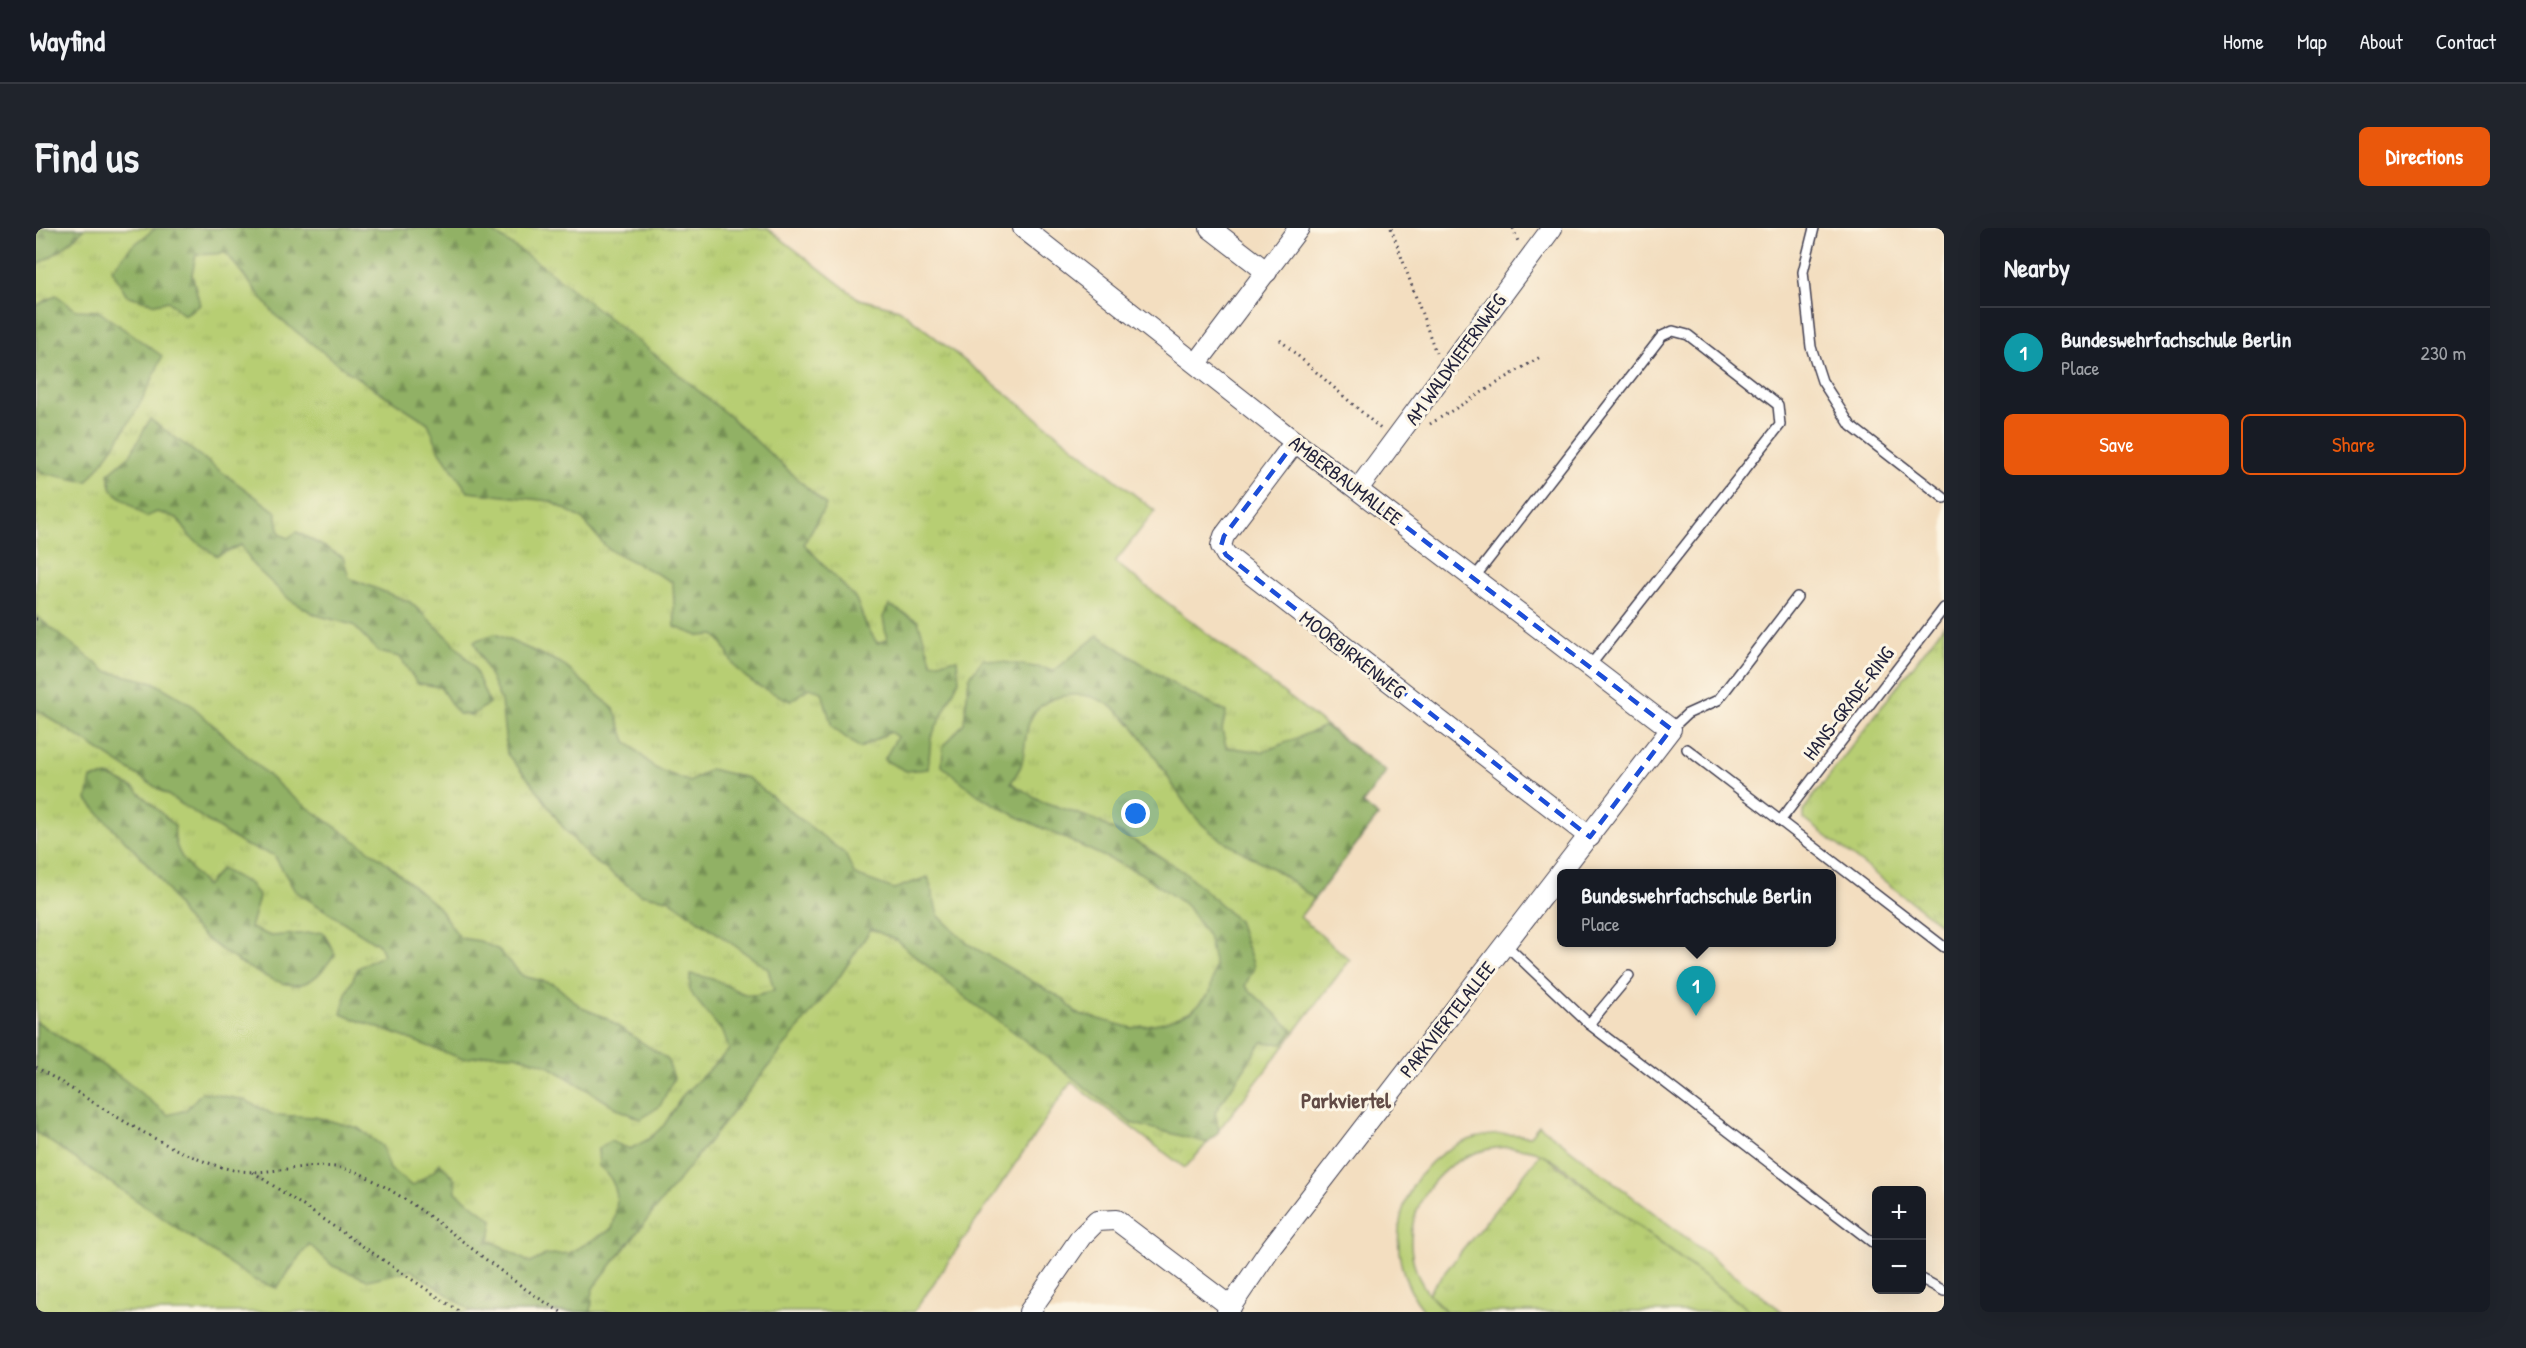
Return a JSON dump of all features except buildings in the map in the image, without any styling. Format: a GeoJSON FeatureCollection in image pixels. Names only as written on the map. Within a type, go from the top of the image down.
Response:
{"type":"FeatureCollection","features":[{"type":"Feature","properties":{"kind":"street","name":"AMBERBAUMALLEE"},"geometry":{"type":"LineString","coordinates":[[1023,228],[1295,442],[1671,729]]}},
{"type":"Feature","properties":{"kind":"street"},"geometry":{"type":"LineString","coordinates":[[1210,228],[1267,272]]}},
{"type":"Feature","properties":{"kind":"street"},"geometry":{"type":"LineString","coordinates":[[1197,363],[1299,228]]}},
{"type":"Feature","properties":{"kind":"street","name":"AM WALDKIEFERNWEG"},"geometry":{"type":"LineString","coordinates":[[1358,489],[1552,228]]}},
{"type":"Feature","properties":{"kind":"street","name":"MOORBIRKENWEG"},"geometry":{"type":"LineString","coordinates":[[1295,442],[1224,536],[1221,546],[1226,555],[1590,837]]}},
{"type":"Feature","properties":{"kind":"street","name":"PARKVIERTELALLEE"},"geometry":{"type":"LineString","coordinates":[[1565,869],[1671,729]]}},
{"type":"Feature","properties":{"kind":"street","name":"PARKVIERTELALLEE"},"geometry":{"type":"LineString","coordinates":[[1229,1309],[1270,1249],[1557,879]]}},
{"type":"Feature","properties":{"kind":"street"},"geometry":{"type":"LineString","coordinates":[[1029,1312],[1081,1237],[1097,1221],[1116,1220],[1229,1309]]}},
{"type":"Feature","properties":{"kind":"lane"},"geometry":{"type":"LineString","coordinates":[[1814,228],[1803,272],[1811,347],[1822,381],[1851,426],[1944,498]]}},
{"type":"Feature","properties":{"kind":"lane"},"geometry":{"type":"LineString","coordinates":[[1474,578],[1662,336],[1673,331],[1688,334],[1778,405],[1780,425],[1589,667]]}},
{"type":"Feature","properties":{"kind":"lane"},"geometry":{"type":"LineString","coordinates":[[1671,729],[1687,714],[1718,700],[1797,597]]}},
{"type":"Feature","properties":{"kind":"lane","name":"HANS-GRADE-RING"},"geometry":{"type":"LineString","coordinates":[[1780,821],[1944,608]]}},
{"type":"Feature","properties":{"kind":"lane"},"geometry":{"type":"LineString","coordinates":[[1687,749],[1944,947]]}},
{"type":"Feature","properties":{"kind":"lane"},"geometry":{"type":"LineString","coordinates":[[1505,944],[1589,1024],[1872,1242]]}},
{"type":"Feature","properties":{"kind":"lane"},"geometry":{"type":"LineString","coordinates":[[1589,1024],[1629,976]]}},
{"type":"Feature","properties":{"kind":"lane"},"geometry":{"type":"LineString","coordinates":[[1926,1281],[1944,1291]]}},
{"type":"Feature","properties":{"kind":"path"},"geometry":{"type":"LineString","coordinates":[[1391,228],[1443,375]]}},
{"type":"Feature","properties":{"kind":"path"},"geometry":{"type":"LineString","coordinates":[[1280,340],[1394,441]]}},
{"type":"Feature","properties":{"kind":"path"},"geometry":{"type":"LineString","coordinates":[[1416,412],[1431,425],[1540,357]]}},
{"type":"Feature","properties":{"kind":"path"},"geometry":{"type":"LineString","coordinates":[[36,1067],[171,1145],[230,1169],[251,1171],[309,1165],[335,1167],[366,1176],[425,1214],[531,1294],[561,1312]]}},
{"type":"Feature","properties":{"kind":"path"},"geometry":{"type":"LineString","coordinates":[[251,1171],[460,1312]]}},
{"type":"Feature","properties":{"kind":"highlighted area"},"geometry":{"type":"Polygon","coordinates":[[[1295,442],[1671,729],[1590,837],[1226,555],[1221,546],[1224,536],[1295,442]]]}},
{"type":"Feature","properties":{"kind":"green space"},"geometry":{"type":"Polygon","coordinates":[[[36,228],[767,228],[859,299],[899,309],[1155,511],[1115,562],[1386,772],[1362,804],[1378,816],[1300,917],[1350,960],[1249,1092],[1185,1168],[1071,1082],[914,1312],[36,1312],[36,228]]]}},
{"type":"Feature","properties":{"kind":"green space"},"geometry":{"type":"Polygon","coordinates":[[[36,228],[85,228],[61,250],[36,266],[36,228]]]}},
{"type":"Feature","properties":{"kind":"green space"},"geometry":{"type":"Polygon","coordinates":[[[156,228],[487,228],[544,267],[729,416],[826,505],[804,544],[856,599],[866,625],[877,643],[887,640],[883,617],[889,605],[918,621],[932,663],[957,659],[959,680],[931,738],[928,769],[906,771],[884,760],[897,737],[890,732],[860,748],[832,727],[822,692],[809,688],[791,701],[775,694],[753,683],[741,672],[715,635],[699,636],[675,627],[673,582],[608,549],[581,518],[550,501],[468,492],[440,452],[428,423],[350,373],[276,316],[226,253],[196,255],[192,274],[200,305],[184,315],[168,301],[156,304],[126,295],[112,269],[131,247],[156,228]]]}},
{"type":"Feature","properties":{"kind":"green space"},"geometry":{"type":"Polygon","coordinates":[[[56,295],[76,310],[98,311],[162,356],[130,422],[88,481],[42,474],[36,464],[36,306],[56,295]]]}},
{"type":"Feature","properties":{"kind":"green space"},"geometry":{"type":"Polygon","coordinates":[[[150,419],[276,512],[280,534],[288,538],[297,532],[343,557],[349,578],[410,602],[451,640],[474,667],[489,703],[473,715],[458,714],[440,687],[417,683],[400,657],[379,652],[353,625],[316,615],[290,600],[253,565],[241,545],[217,556],[191,538],[177,518],[157,512],[146,517],[112,490],[108,474],[130,455],[150,419]]]}},
{"type":"Feature","properties":{"kind":"green space"},"geometry":{"type":"Polygon","coordinates":[[[36,616],[106,671],[153,682],[189,703],[290,795],[383,860],[438,907],[460,938],[480,941],[497,949],[523,976],[554,984],[582,1008],[604,1017],[667,1059],[674,1078],[660,1106],[641,1119],[620,1110],[547,1065],[516,1055],[491,1054],[463,1059],[341,1014],[346,994],[358,968],[383,955],[379,945],[295,891],[274,855],[244,845],[36,709],[36,616]]]}},
{"type":"Feature","properties":{"kind":"green space"},"geometry":{"type":"Polygon","coordinates":[[[1944,625],[1944,927],[1804,819],[1804,809],[1944,625]]]}},
{"type":"Feature","properties":{"kind":"green space"},"geometry":{"type":"Polygon","coordinates":[[[495,634],[561,663],[614,709],[626,741],[655,768],[690,782],[710,769],[748,778],[845,854],[855,875],[894,889],[928,877],[938,915],[968,944],[1063,999],[1076,1013],[1132,1028],[1164,1022],[1192,1011],[1210,992],[1215,966],[1208,936],[1187,906],[1140,873],[1016,816],[978,795],[942,766],[943,747],[964,723],[969,678],[983,659],[1055,670],[1098,635],[1179,688],[1226,712],[1222,729],[1226,747],[1263,752],[1325,726],[1386,772],[1362,804],[1378,816],[1314,899],[1281,874],[1206,828],[1185,804],[1145,741],[1112,707],[1093,697],[1067,695],[1045,703],[1032,717],[1022,763],[1011,783],[1041,801],[1093,819],[1142,845],[1187,874],[1238,921],[1254,967],[1245,986],[1293,1030],[1283,1044],[1262,1042],[1215,1112],[1219,1131],[1208,1143],[1131,1123],[1010,1029],[971,1002],[896,940],[871,929],[840,976],[593,1288],[591,1312],[473,1312],[411,1270],[368,1280],[333,1266],[309,1244],[277,1288],[254,1280],[36,1132],[36,1021],[122,1078],[168,1115],[186,1110],[202,1092],[245,1100],[274,1115],[315,1117],[358,1128],[382,1146],[390,1169],[412,1186],[435,1170],[440,1163],[455,1179],[456,1192],[493,1220],[490,1240],[530,1263],[546,1255],[570,1253],[612,1229],[617,1203],[615,1187],[599,1166],[598,1149],[610,1141],[630,1149],[649,1139],[664,1125],[683,1095],[729,1050],[724,1034],[690,992],[690,974],[707,977],[747,995],[758,995],[774,990],[768,969],[668,899],[640,894],[590,858],[562,826],[535,787],[507,754],[501,701],[474,641],[495,634]]]}},
{"type":"Feature","properties":{"kind":"green space"},"geometry":{"type":"Polygon","coordinates":[[[110,776],[134,788],[175,826],[179,852],[206,886],[221,869],[250,884],[259,897],[250,928],[271,936],[323,932],[335,954],[321,972],[302,984],[275,980],[240,962],[194,928],[155,873],[87,800],[91,778],[110,776]]]}},
{"type":"Feature","properties":{"kind":"green space"},"geometry":{"type":"Polygon","coordinates":[[[1539,1125],[1783,1312],[1751,1312],[1549,1158],[1531,1150],[1496,1148],[1466,1157],[1440,1175],[1422,1199],[1412,1227],[1412,1257],[1423,1286],[1447,1312],[1425,1312],[1410,1288],[1401,1263],[1399,1237],[1402,1211],[1412,1187],[1428,1166],[1449,1149],[1482,1136],[1502,1134],[1530,1136],[1539,1125]]]}},
{"type":"Feature","properties":{"kind":"green space"},"geometry":{"type":"Polygon","coordinates":[[[1541,1153],[1751,1312],[1447,1312],[1428,1293],[1541,1153]]]}},
{"type":"Feature","properties":{"kind":"place","name":"Bundeswehrfachschule Berlin"},"geometry":{"type":"Point","coordinates":[1696,1016]}},
{"type":"Feature","properties":{"kind":"district","name":"Parkviertel"},"geometry":{"type":"Point","coordinates":[1346,1100]}}]}
